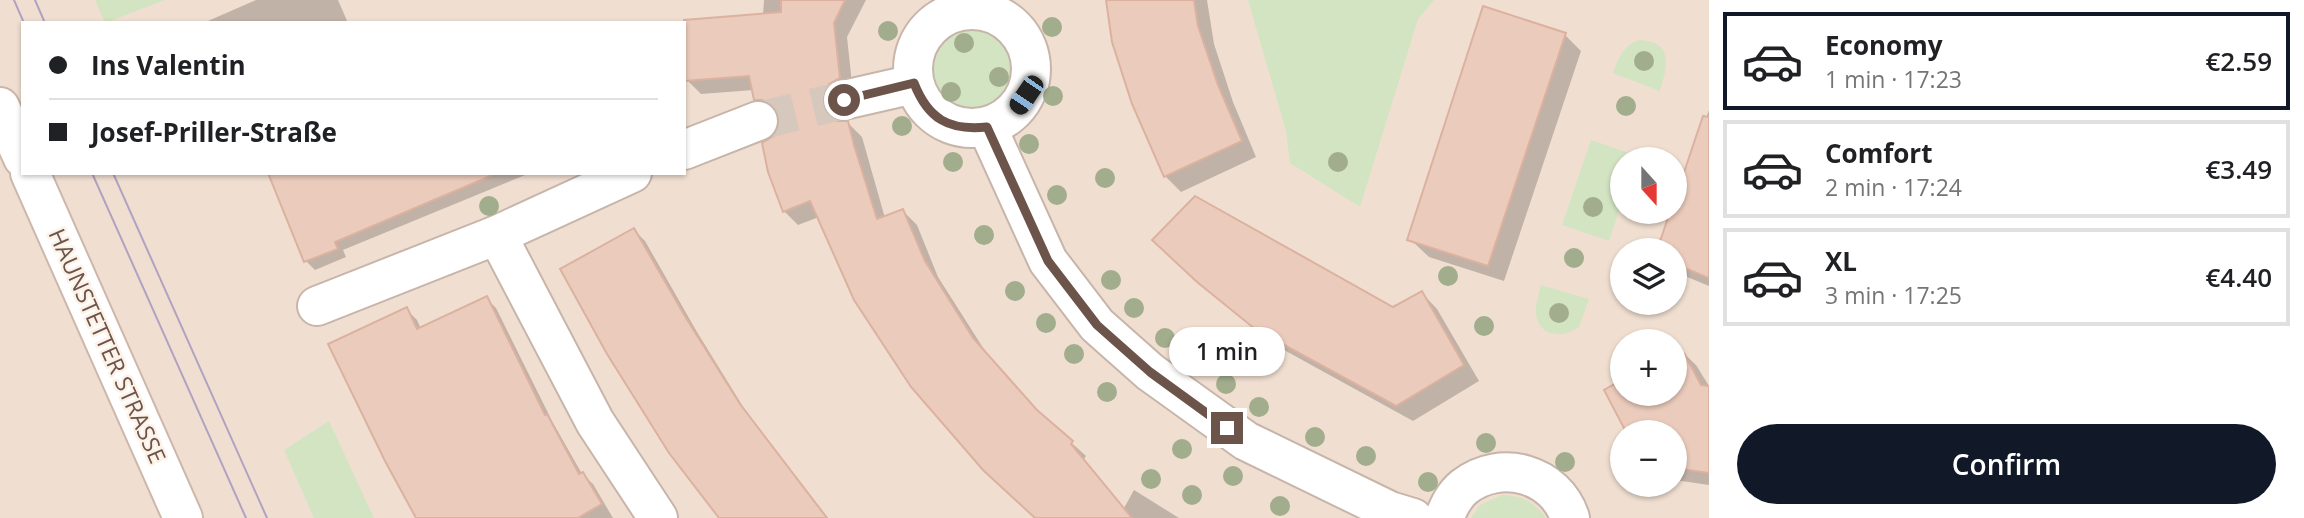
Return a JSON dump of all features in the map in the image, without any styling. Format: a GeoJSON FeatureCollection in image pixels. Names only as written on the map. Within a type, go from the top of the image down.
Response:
{"type":"FeatureCollection","features":[{"type":"Feature","properties":{"kind":"street"},"geometry":{"type":"LineString","coordinates":[[969,5],[1003,18],[1017,29],[1026,44],[1031,61],[1031,78],[1026,95],[1003,121],[987,127],[968,129],[950,125],[933,115],[921,101],[914,83],[912,66],[916,48],[924,33],[937,20],[969,5]]}},
{"type":"Feature","properties":{"kind":"street"},"geometry":{"type":"LineString","coordinates":[[844,100],[914,83]]}},
{"type":"Feature","properties":{"kind":"street"},"geometry":{"type":"LineString","coordinates":[[0,107],[21,154]]}},
{"type":"Feature","properties":{"kind":"street"},"geometry":{"type":"LineString","coordinates":[[686,149],[758,121]]}},
{"type":"Feature","properties":{"kind":"street"},"geometry":{"type":"LineString","coordinates":[[987,127],[1048,261],[1097,325],[1150,372],[1246,441],[1390,511],[1413,518]]}},
{"type":"Feature","properties":{"kind":"street","name":"HAUNSTETTER STRASSE"},"geometry":{"type":"LineString","coordinates":[[31,175],[183,518]]}},
{"type":"Feature","properties":{"kind":"street"},"geometry":{"type":"LineString","coordinates":[[317,306],[497,235],[628,175]]}},
{"type":"Feature","properties":{"kind":"street"},"geometry":{"type":"LineString","coordinates":[[497,235],[595,422],[658,518]]}},
{"type":"Feature","properties":{"kind":"street"},"geometry":{"type":"LineString","coordinates":[[1444,518],[1450,503],[1463,488],[1480,477],[1498,472],[1517,472],[1537,479],[1554,490],[1567,507],[1570,518]]}},
{"type":"Feature","properties":{"kind":"shaded area"},"geometry":{"type":"Polygon","coordinates":[[[0,0],[1709,0],[1709,518],[0,518],[0,0]]]}},
{"type":"Feature","properties":{"kind":"green space"},"geometry":{"type":"Polygon","coordinates":[[[95,0],[165,0],[110,21],[104,21],[95,0]]]}},
{"type":"Feature","properties":{"kind":"green space"},"geometry":{"type":"Polygon","coordinates":[[[1248,0],[1434,0],[1418,19],[1360,207],[1290,163],[1286,131],[1248,0]]]}},
{"type":"Feature","properties":{"kind":"green space"},"geometry":{"type":"Polygon","coordinates":[[[971,29],[986,32],[999,41],[1008,54],[1011,69],[1008,84],[999,97],[986,106],[971,109],[956,106],[943,97],[934,84],[931,69],[934,54],[943,41],[956,32],[971,29]]]}},
{"type":"Feature","properties":{"kind":"green space"},"geometry":{"type":"Polygon","coordinates":[[[1640,40],[1651,42],[1664,51],[1666,65],[1660,91],[1613,73],[1626,48],[1640,40]]]}},
{"type":"Feature","properties":{"kind":"green space"},"geometry":{"type":"Polygon","coordinates":[[[1591,140],[1612,147],[1610,224],[1615,224],[1609,241],[1562,225],[1591,140]]]}},
{"type":"Feature","properties":{"kind":"green space"},"geometry":{"type":"Polygon","coordinates":[[[1541,285],[1589,299],[1579,327],[1566,333],[1553,334],[1541,327],[1536,310],[1541,285]]]}},
{"type":"Feature","properties":{"kind":"green space"},"geometry":{"type":"Polygon","coordinates":[[[329,421],[374,518],[314,518],[284,450],[329,421]]]}},
{"type":"Feature","properties":{"kind":"green space"},"geometry":{"type":"Polygon","coordinates":[[[1502,495],[1527,501],[1546,518],[1471,518],[1480,505],[1502,495]]]}},
{"type":"Feature","properties":{"kind":"building"},"geometry":{"type":"Polygon","coordinates":[[[781,0],[845,0],[834,23],[840,78],[829,84],[823,94],[823,104],[829,115],[837,121],[848,121],[877,219],[903,209],[925,261],[973,338],[1037,410],[1073,441],[1071,444],[1132,518],[1035,518],[983,470],[911,387],[854,300],[810,201],[783,212],[768,172],[762,143],[775,135],[779,125],[779,114],[772,104],[754,100],[749,76],[686,81],[684,20],[781,12],[781,0]]]}},
{"type":"Feature","properties":{"kind":"building"},"geometry":{"type":"Polygon","coordinates":[[[1106,0],[1194,0],[1198,26],[1218,85],[1242,141],[1164,177],[1132,104],[1112,42],[1106,0]]]}},
{"type":"Feature","properties":{"kind":"building"},"geometry":{"type":"Polygon","coordinates":[[[1483,6],[1566,33],[1488,266],[1407,240],[1483,6]]]}},
{"type":"Feature","properties":{"kind":"building"},"geometry":{"type":"Polygon","coordinates":[[[1703,116],[1709,117],[1709,278],[1687,269],[1687,238],[1661,238],[1666,224],[1687,224],[1687,163],[1703,116]]]}},
{"type":"Feature","properties":{"kind":"building"},"geometry":{"type":"Polygon","coordinates":[[[269,175],[493,175],[335,242],[338,249],[304,262],[269,175]]]}},
{"type":"Feature","properties":{"kind":"building"},"geometry":{"type":"Polygon","coordinates":[[[1195,196],[1393,307],[1422,291],[1464,365],[1396,406],[1255,329],[1197,282],[1152,240],[1195,196]]]}},
{"type":"Feature","properties":{"kind":"building"},"geometry":{"type":"Polygon","coordinates":[[[634,228],[740,404],[827,518],[719,518],[669,453],[607,354],[560,269],[634,228]]]}},
{"type":"Feature","properties":{"kind":"building"},"geometry":{"type":"Polygon","coordinates":[[[487,296],[545,415],[547,414],[579,474],[583,472],[602,504],[578,518],[416,518],[328,344],[407,307],[417,329],[487,296]]]}},
{"type":"Feature","properties":{"kind":"building"},"geometry":{"type":"Polygon","coordinates":[[[1687,359],[1701,385],[1709,386],[1709,473],[1687,470],[1687,420],[1620,420],[1612,406],[1687,406],[1687,359]]]}},
{"type":"Feature","properties":{"kind":"building"},"geometry":{"type":"Polygon","coordinates":[[[1610,387],[1610,401],[1604,390],[1610,387]]]}},
{"type":"Feature","properties":{"kind":"tunnel"},"geometry":{"type":"LineString","coordinates":[[758,121],[844,100]]}},
{"type":"Feature","properties":{"kind":"tram line"},"geometry":{"type":"LineString","coordinates":[[14,0],[23,21]]}},
{"type":"Feature","properties":{"kind":"tram line"},"geometry":{"type":"LineString","coordinates":[[35,0],[44,21]]}},
{"type":"Feature","properties":{"kind":"tram line"},"geometry":{"type":"LineString","coordinates":[[93,175],[246,518]]}},
{"type":"Feature","properties":{"kind":"tram line"},"geometry":{"type":"LineString","coordinates":[[114,175],[267,518]]}},
{"type":"Feature","properties":{"kind":"route"},"geometry":{"type":"LineString","coordinates":[[844,100],[914,83],[921,101],[933,115],[950,125],[968,129],[987,127],[1048,261],[1097,325],[1150,372],[1227,428]]}}]}
